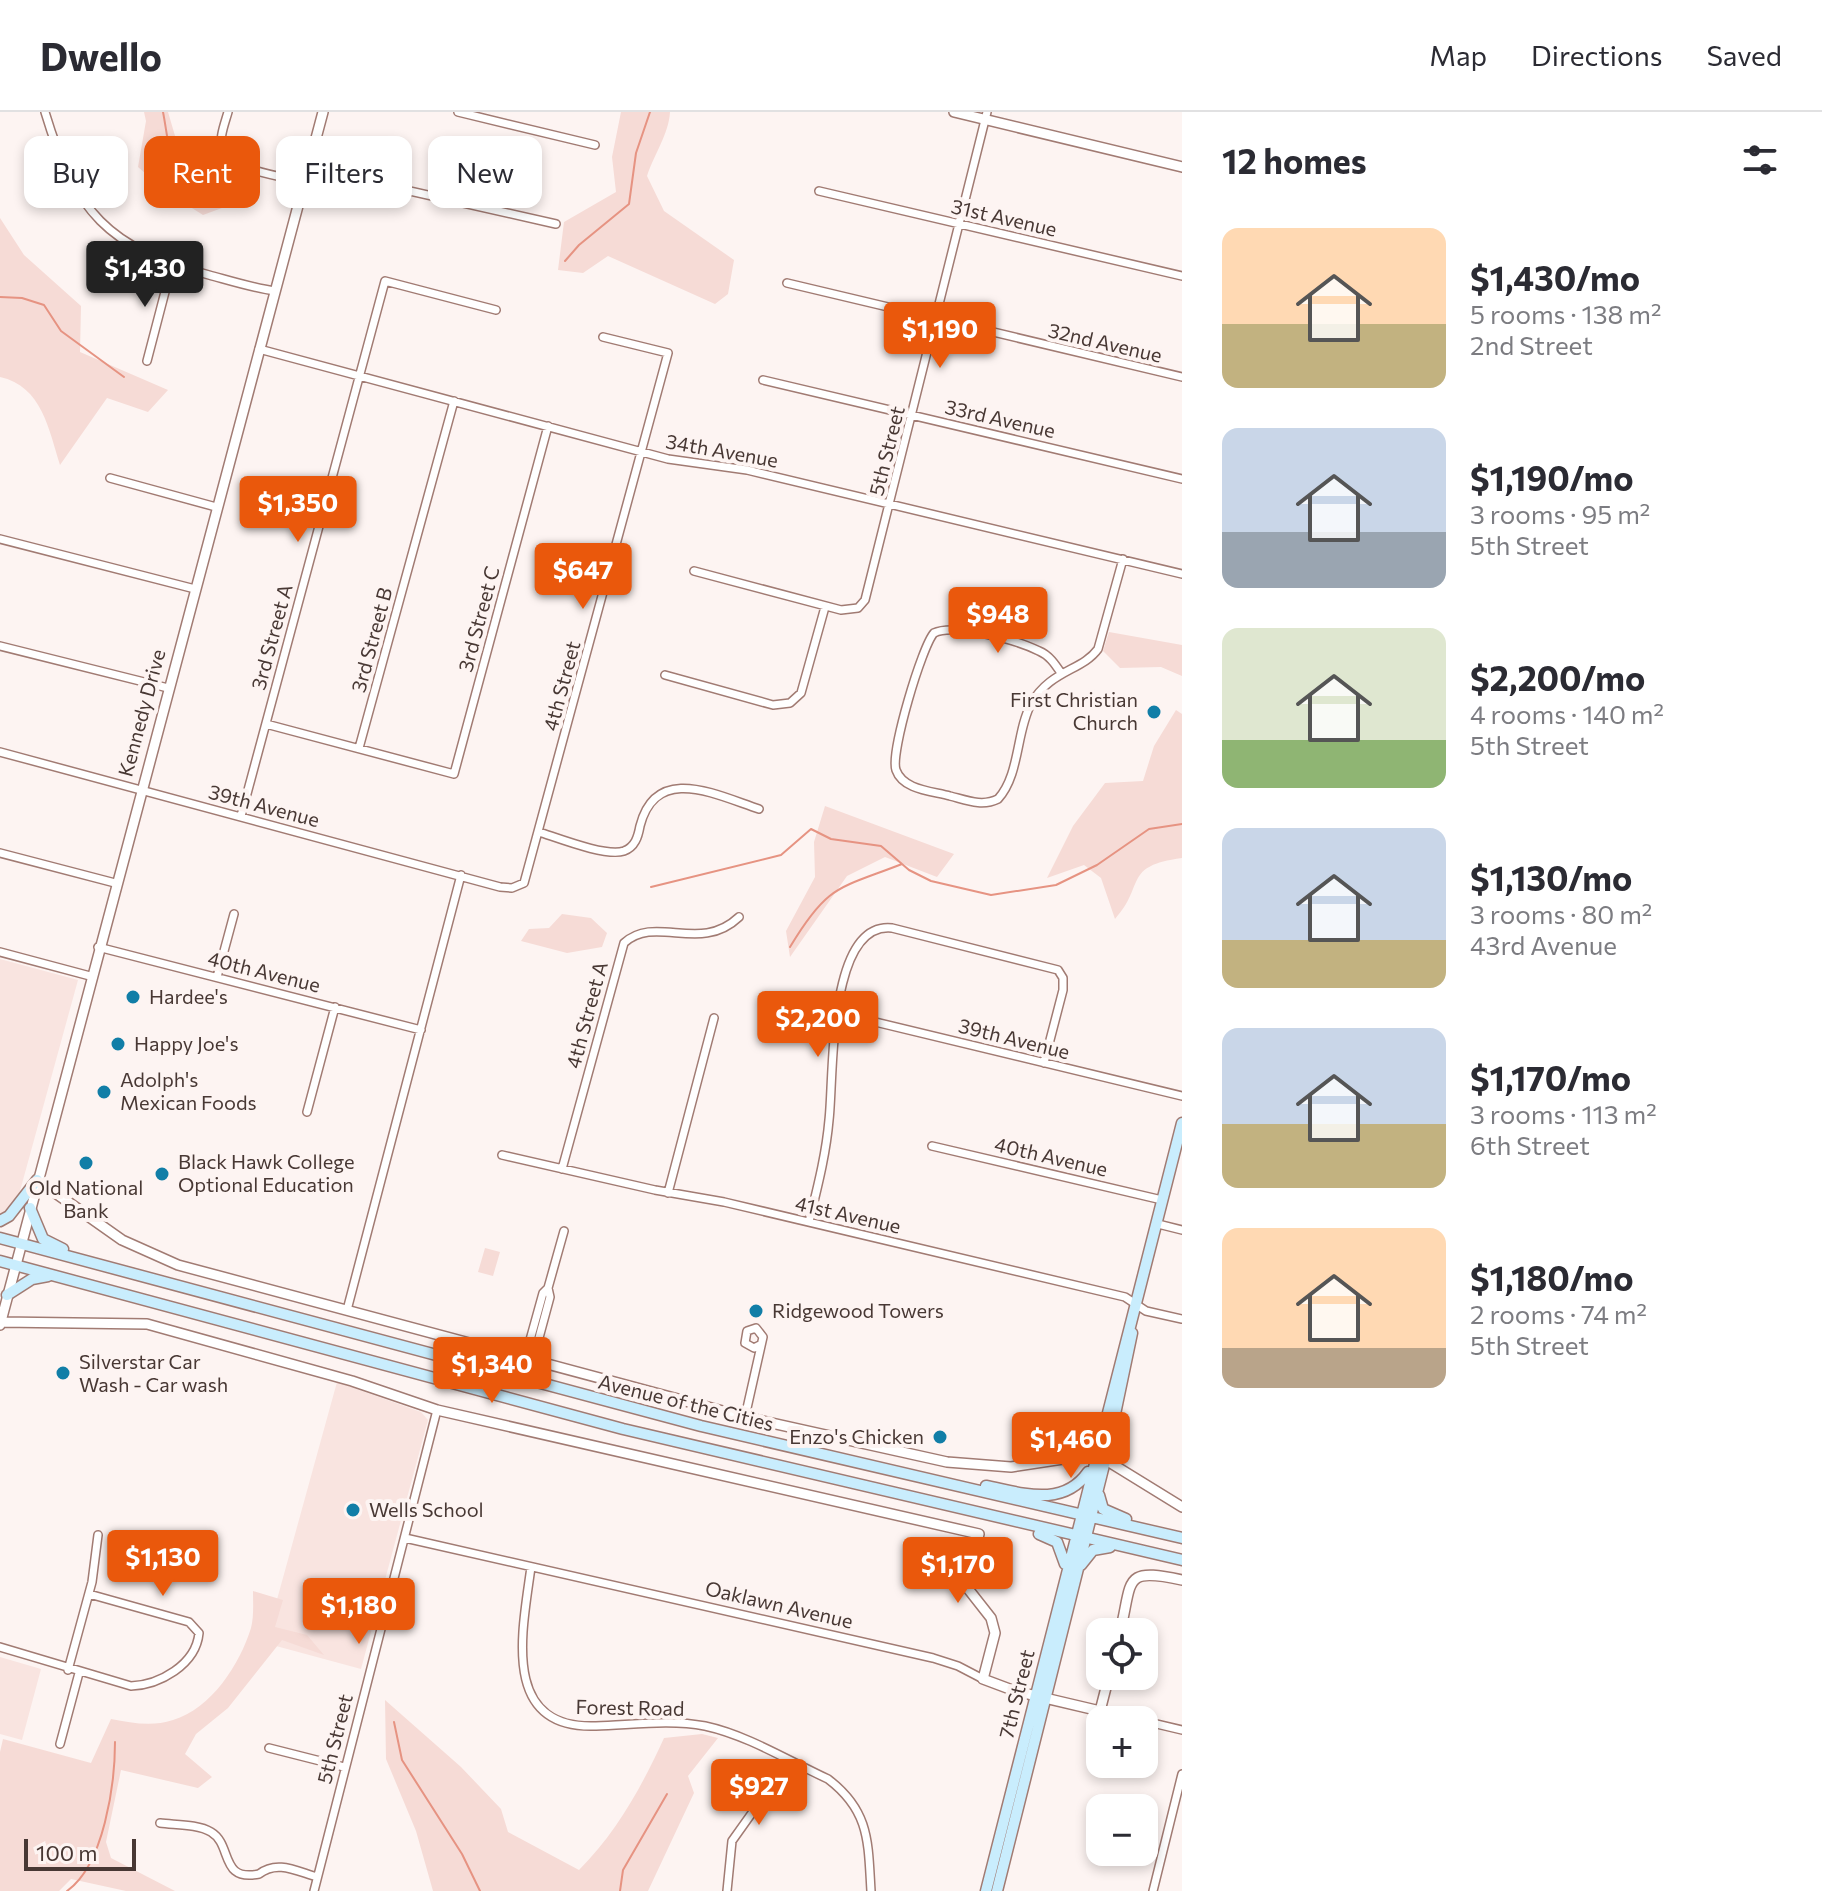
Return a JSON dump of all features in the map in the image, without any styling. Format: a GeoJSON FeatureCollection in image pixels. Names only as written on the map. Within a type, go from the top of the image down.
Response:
{"type":"FeatureCollection","features":[{"type":"Feature","properties":{"kind":"main road","name":"7th Street"},"geometry":{"type":"LineString","coordinates":[[997,1891],[1065,1572],[1079,1537],[1098,1458],[1132,1345],[1133,1321],[1182,1123]]}},
{"type":"Feature","properties":{"kind":"main road"},"geometry":{"type":"LineString","coordinates":[[0,1221],[18,1206],[37,1180]]}},
{"type":"Feature","properties":{"kind":"main road"},"geometry":{"type":"LineString","coordinates":[[30,1208],[41,1235],[51,1245],[202,1293]]}},
{"type":"Feature","properties":{"kind":"main road","name":"Avenue of the Cities"},"geometry":{"type":"LineString","coordinates":[[0,1238],[648,1413],[1085,1516],[1182,1535]]}},
{"type":"Feature","properties":{"kind":"main road","name":"Avenue of the Cities"},"geometry":{"type":"LineString","coordinates":[[0,1261],[623,1429],[1182,1560]]}},
{"type":"Feature","properties":{"kind":"main road"},"geometry":{"type":"LineString","coordinates":[[4,1294],[32,1279],[56,1276]]}},
{"type":"Feature","properties":{"kind":"main road"},"geometry":{"type":"LineString","coordinates":[[887,1470],[1049,1496],[1077,1486],[1098,1458]]}},
{"type":"Feature","properties":{"kind":"main road","name":"7th Street"},"geometry":{"type":"LineString","coordinates":[[1085,1516],[1098,1484],[1098,1458]]}},
{"type":"Feature","properties":{"kind":"main road"},"geometry":{"type":"LineString","coordinates":[[1098,1484],[1099,1502],[1111,1514],[1182,1535]]}},
{"type":"Feature","properties":{"kind":"main road"},"geometry":{"type":"LineString","coordinates":[[941,1505],[1049,1537],[1063,1552],[1065,1572]]}},
{"type":"Feature","properties":{"kind":"main road","name":"7th Street"},"geometry":{"type":"LineString","coordinates":[[986,1891],[1072,1593],[1079,1537]]}},
{"type":"Feature","properties":{"kind":"main road"},"geometry":{"type":"LineString","coordinates":[[1072,1593],[1088,1554],[1107,1547],[1128,1548]]}},
{"type":"Feature","properties":{"kind":"street"},"geometry":{"type":"LineString","coordinates":[[45,112],[73,183],[101,224],[131,247],[172,265],[275,291]]}},
{"type":"Feature","properties":{"kind":"street"},"geometry":{"type":"LineString","coordinates":[[228,112],[223,150],[243,166],[276,175]]}},
{"type":"Feature","properties":{"kind":"street","name":"Kennedy Drive"},"geometry":{"type":"LineString","coordinates":[[317,136],[323,112]]}},
{"type":"Feature","properties":{"kind":"street"},"geometry":{"type":"LineString","coordinates":[[458,112],[595,145]]}},
{"type":"Feature","properties":{"kind":"street"},"geometry":{"type":"LineString","coordinates":[[954,112],[986,116],[1182,167]]}},
{"type":"Feature","properties":{"kind":"street","name":"5th Street"},"geometry":{"type":"LineString","coordinates":[[825,607],[858,608],[868,595],[986,116]]}},
{"type":"Feature","properties":{"kind":"street"},"geometry":{"type":"LineString","coordinates":[[412,191],[556,224]]}},
{"type":"Feature","properties":{"kind":"street","name":"31st Avenue"},"geometry":{"type":"LineString","coordinates":[[819,191],[1182,276]]}},
{"type":"Feature","properties":{"kind":"street","name":"Kennedy Drive"},"geometry":{"type":"LineString","coordinates":[[0,1324],[4,1294],[15,1265],[297,208]]}},
{"type":"Feature","properties":{"kind":"street"},"geometry":{"type":"LineString","coordinates":[[147,361],[172,265]]}},
{"type":"Feature","properties":{"kind":"street","name":"3rd Street A"},"geometry":{"type":"LineString","coordinates":[[241,816],[385,281],[496,310]]}},
{"type":"Feature","properties":{"kind":"street","name":"32nd Avenue"},"geometry":{"type":"LineString","coordinates":[[787,283],[1182,377]]}},
{"type":"Feature","properties":{"kind":"street","name":"4th Street"},"geometry":{"type":"LineString","coordinates":[[520,885],[526,878],[539,832],[668,353],[603,337]]}},
{"type":"Feature","properties":{"kind":"street","name":"34th Avenue"},"geometry":{"type":"LineString","coordinates":[[259,349],[641,452],[687,463],[747,470],[1182,574]]}},
{"type":"Feature","properties":{"kind":"street","name":"33rd Avenue"},"geometry":{"type":"LineString","coordinates":[[763,380],[1182,479]]}},
{"type":"Feature","properties":{"kind":"street","name":"3rd Street B"},"geometry":{"type":"LineString","coordinates":[[359,748],[454,401]]}},
{"type":"Feature","properties":{"kind":"street","name":"3rd Street C"},"geometry":{"type":"LineString","coordinates":[[359,748],[454,774],[548,426]]}},
{"type":"Feature","properties":{"kind":"street"},"geometry":{"type":"LineString","coordinates":[[110,478],[216,507]]}},
{"type":"Feature","properties":{"kind":"street"},"geometry":{"type":"LineString","coordinates":[[0,539],[195,589]]}},
{"type":"Feature","properties":{"kind":"street"},"geometry":{"type":"LineString","coordinates":[[1061,673],[1049,657],[1032,648],[955,628],[934,633],[922,654],[896,751],[896,770],[906,783],[919,788],[976,802],[998,799],[1007,783],[1032,703],[1061,673],[1092,657],[1098,649],[1123,559]]}},
{"type":"Feature","properties":{"kind":"street"},"geometry":{"type":"LineString","coordinates":[[665,675],[773,705],[794,701],[801,693],[825,607],[694,571]]}},
{"type":"Feature","properties":{"kind":"street"},"geometry":{"type":"LineString","coordinates":[[0,646],[168,688]]}},
{"type":"Feature","properties":{"kind":"street"},"geometry":{"type":"LineString","coordinates":[[266,724],[359,748]]}},
{"type":"Feature","properties":{"kind":"street","name":"39th Avenue"},"geometry":{"type":"LineString","coordinates":[[0,752],[507,888],[520,885]]}},
{"type":"Feature","properties":{"kind":"street"},"geometry":{"type":"LineString","coordinates":[[539,832],[608,851],[624,851],[636,841],[647,804],[655,795],[672,788],[759,809]]}},
{"type":"Feature","properties":{"kind":"street"},"geometry":{"type":"LineString","coordinates":[[0,853],[115,883]]}},
{"type":"Feature","properties":{"kind":"street"},"geometry":{"type":"LineString","coordinates":[[347,1310],[461,875]]}},
{"type":"Feature","properties":{"kind":"street"},"geometry":{"type":"LineString","coordinates":[[217,977],[234,914]]}},
{"type":"Feature","properties":{"kind":"street","name":"4th Street A"},"geometry":{"type":"LineString","coordinates":[[562,1169],[624,943],[636,935],[648,933],[713,934],[739,917]]}},
{"type":"Feature","properties":{"kind":"street"},"geometry":{"type":"LineString","coordinates":[[809,1222],[828,1134],[841,984],[848,963],[861,943],[878,928],[892,928],[1032,961],[1061,973],[1063,990],[1044,1063]]}},
{"type":"Feature","properties":{"kind":"street","name":"40th Avenue"},"geometry":{"type":"LineString","coordinates":[[98,947],[421,1030]]}},
{"type":"Feature","properties":{"kind":"street"},"geometry":{"type":"LineString","coordinates":[[0,952],[90,976]]}},
{"type":"Feature","properties":{"kind":"street"},"geometry":{"type":"LineString","coordinates":[[307,1112],[335,1007]]}},
{"type":"Feature","properties":{"kind":"street","name":"39th Avenue"},"geometry":{"type":"LineString","coordinates":[[838,1013],[1182,1096]]}},
{"type":"Feature","properties":{"kind":"street"},"geometry":{"type":"LineString","coordinates":[[668,1193],[714,1018]]}},
{"type":"Feature","properties":{"kind":"street","name":"40th Avenue"},"geometry":{"type":"LineString","coordinates":[[932,1146],[1162,1200]]}},
{"type":"Feature","properties":{"kind":"street","name":"41st Avenue"},"geometry":{"type":"LineString","coordinates":[[502,1155],[809,1222],[1125,1297],[1146,1311],[1182,1319]]}},
{"type":"Feature","properties":{"kind":"street","name":"Avenue of the Cities"},"geometry":{"type":"LineString","coordinates":[[37,1180],[111,1233],[149,1254],[745,1417],[979,1468],[1098,1458]]}},
{"type":"Feature","properties":{"kind":"street"},"geometry":{"type":"LineString","coordinates":[[1158,1224],[1182,1230]]}},
{"type":"Feature","properties":{"kind":"street"},"geometry":{"type":"LineString","coordinates":[[529,1359],[543,1293],[548,1288],[564,1231]]}},
{"type":"Feature","properties":{"kind":"street"},"geometry":{"type":"LineString","coordinates":[[0,1324],[147,1324],[352,1381],[437,1410],[979,1534],[969,1585],[975,1602],[991,1618],[995,1633],[983,1679]]}},
{"type":"Feature","properties":{"kind":"street"},"geometry":{"type":"LineString","coordinates":[[745,1417],[760,1345]]}},
{"type":"Feature","properties":{"kind":"street","name":"5th Street"},"geometry":{"type":"LineString","coordinates":[[314,1891],[437,1410]]}},
{"type":"Feature","properties":{"kind":"street"},"geometry":{"type":"LineString","coordinates":[[1098,1458],[1182,1507]]}},
{"type":"Feature","properties":{"kind":"street"},"geometry":{"type":"LineString","coordinates":[[68,1670],[89,1594],[98,1535]]}},
{"type":"Feature","properties":{"kind":"street","name":"Oaklawn Avenue"},"geometry":{"type":"LineString","coordinates":[[405,1538],[933,1658],[983,1679],[1086,1708]]}},
{"type":"Feature","properties":{"kind":"street","name":"Forest Road"},"geometry":{"type":"LineString","coordinates":[[531,1567],[521,1654],[527,1688],[542,1710],[557,1720],[579,1726],[671,1723],[706,1726],[828,1779],[857,1808],[867,1836],[871,1891]]}},
{"type":"Feature","properties":{"kind":"street"},"geometry":{"type":"LineString","coordinates":[[1124,1618],[1134,1581],[1149,1573],[1182,1580]]}},
{"type":"Feature","properties":{"kind":"street"},"geometry":{"type":"LineString","coordinates":[[0,1647],[68,1670],[131,1686],[150,1684],[178,1668],[198,1639],[196,1628],[189,1622],[89,1594]]}},
{"type":"Feature","properties":{"kind":"street"},"geometry":{"type":"LineString","coordinates":[[60,1744],[79,1673]]}},
{"type":"Feature","properties":{"kind":"street","name":"Oaklawn Avenue"},"geometry":{"type":"LineString","coordinates":[[1158,1724],[1182,1730]]}},
{"type":"Feature","properties":{"kind":"street"},"geometry":{"type":"LineString","coordinates":[[269,1748],[344,1767]]}},
{"type":"Feature","properties":{"kind":"street"},"geometry":{"type":"LineString","coordinates":[[727,1891],[730,1848],[735,1834],[789,1761]]}},
{"type":"Feature","properties":{"kind":"street"},"geometry":{"type":"LineString","coordinates":[[1153,1891],[1182,1774]]}},
{"type":"Feature","properties":{"kind":"street"},"geometry":{"type":"LineString","coordinates":[[160,1823],[208,1830],[221,1842],[230,1866],[242,1874],[259,1874],[267,1867],[279,1866],[317,1877]]}},
{"type":"Feature","properties":{"kind":"shaded area"},"geometry":{"type":"Polygon","coordinates":[[[144,112],[168,112],[175,136],[144,136],[144,172],[138,167],[146,121],[144,112]]]}},
{"type":"Feature","properties":{"kind":"shaded area"},"geometry":{"type":"Polygon","coordinates":[[[621,112],[670,112],[664,136],[647,176],[664,211],[734,260],[728,294],[715,304],[608,256],[583,273],[558,270],[564,222],[616,192],[612,157],[621,112]]]}},
{"type":"Feature","properties":{"kind":"shaded area"},"geometry":{"type":"Polygon","coordinates":[[[192,208],[222,208],[203,215],[192,208]]]}},
{"type":"Feature","properties":{"kind":"shaded area"},"geometry":{"type":"Polygon","coordinates":[[[0,218],[24,255],[81,306],[80,352],[168,390],[148,412],[107,398],[60,465],[42,411],[35,400],[14,382],[0,377],[0,218]]]}},
{"type":"Feature","properties":{"kind":"shaded area"},"geometry":{"type":"Polygon","coordinates":[[[1109,632],[1182,645],[1182,676],[1161,667],[1120,668],[1103,651],[1109,632]]]}},
{"type":"Feature","properties":{"kind":"shaded area"},"geometry":{"type":"Polygon","coordinates":[[[1176,710],[1182,714],[1182,858],[1151,866],[1143,872],[1115,919],[1101,878],[1084,865],[1047,878],[1073,826],[1105,783],[1143,781],[1154,746],[1176,710]]]}},
{"type":"Feature","properties":{"kind":"shaded area"},"geometry":{"type":"Polygon","coordinates":[[[825,806],[954,854],[937,877],[885,857],[847,876],[790,957],[786,931],[815,877],[814,842],[825,806]]]}},
{"type":"Feature","properties":{"kind":"shaded area"},"geometry":{"type":"Polygon","coordinates":[[[562,914],[591,918],[607,933],[602,947],[567,953],[521,941],[529,929],[549,928],[562,914]]]}},
{"type":"Feature","properties":{"kind":"shaded area"},"geometry":{"type":"Polygon","coordinates":[[[0,959],[78,980],[20,1191],[8,1209],[0,1214],[0,959]]]}},
{"type":"Feature","properties":{"kind":"shaded area"},"geometry":{"type":"Polygon","coordinates":[[[485,1248],[500,1252],[493,1276],[478,1272],[485,1248]]]}},
{"type":"Feature","properties":{"kind":"shaded area","name":"Wells School"},"geometry":{"type":"Polygon","coordinates":[[[337,1382],[421,1412],[428,1420],[361,1669],[265,1643],[337,1382]]]}},
{"type":"Feature","properties":{"kind":"shaded area"},"geometry":{"type":"Polygon","coordinates":[[[329,1582],[368,1593],[364,1605],[325,1596],[329,1582]]]}},
{"type":"Feature","properties":{"kind":"shaded area"},"geometry":{"type":"Polygon","coordinates":[[[253,1591],[283,1600],[275,1627],[307,1635],[324,1655],[282,1640],[228,1708],[196,1734],[185,1754],[212,1777],[198,1788],[121,1770],[106,1842],[111,1858],[175,1891],[126,1891],[71,1879],[59,1891],[0,1891],[0,1752],[3,1739],[91,1763],[111,1719],[150,1724],[187,1714],[211,1696],[240,1656],[252,1624],[253,1591]]]}},
{"type":"Feature","properties":{"kind":"shaded area"},"geometry":{"type":"Polygon","coordinates":[[[0,1657],[41,1669],[22,1740],[0,1734],[0,1657]]]}},
{"type":"Feature","properties":{"kind":"shaded area"},"geometry":{"type":"Polygon","coordinates":[[[385,1700],[461,1767],[501,1809],[508,1832],[579,1870],[628,1808],[664,1738],[702,1734],[718,1738],[688,1776],[694,1793],[648,1891],[433,1891],[416,1831],[386,1759],[385,1700]]]}},
{"type":"Feature","properties":{"kind":"waterway"},"geometry":{"type":"LineString","coordinates":[[163,112],[167,136]]}},
{"type":"Feature","properties":{"kind":"waterway"},"geometry":{"type":"LineString","coordinates":[[565,261],[579,245],[629,204],[636,153],[650,112]]}},
{"type":"Feature","properties":{"kind":"waterway"},"geometry":{"type":"LineString","coordinates":[[0,297],[22,298],[44,305],[61,331],[124,377]]}},
{"type":"Feature","properties":{"kind":"waterway"},"geometry":{"type":"LineString","coordinates":[[651,887],[781,855],[811,829],[831,839],[881,846],[909,870],[931,881],[991,895],[1056,885],[1097,865],[1149,829],[1182,824]]}},
{"type":"Feature","properties":{"kind":"waterway"},"geometry":{"type":"LineString","coordinates":[[790,947],[815,911],[836,891],[902,864]]}},
{"type":"Feature","properties":{"kind":"waterway"},"geometry":{"type":"LineString","coordinates":[[394,1722],[402,1760],[462,1854],[480,1891]]}},
{"type":"Feature","properties":{"kind":"waterway"},"geometry":{"type":"LineString","coordinates":[[67,1891],[80,1879],[98,1844],[110,1801],[115,1742]]}},
{"type":"Feature","properties":{"kind":"waterway"},"geometry":{"type":"LineString","coordinates":[[620,1891],[623,1870],[667,1794]]}},
{"type":"Feature","properties":{"kind":"place","name":"First Christian Church"},"geometry":{"type":"Point","coordinates":[1154,712]}},
{"type":"Feature","properties":{"kind":"place","name":"Hardee's"},"geometry":{"type":"Point","coordinates":[133,997]}},
{"type":"Feature","properties":{"kind":"place","name":"Happy Joe's"},"geometry":{"type":"Point","coordinates":[118,1044]}},
{"type":"Feature","properties":{"kind":"place","name":"Adolph's Mexican Foods"},"geometry":{"type":"Point","coordinates":[104,1092]}},
{"type":"Feature","properties":{"kind":"place","name":"Old National Bank"},"geometry":{"type":"Point","coordinates":[86,1163]}},
{"type":"Feature","properties":{"kind":"place","name":"Black Hawk College Optional Education"},"geometry":{"type":"Point","coordinates":[162,1174]}},
{"type":"Feature","properties":{"kind":"place","name":"Ridgewood Towers"},"geometry":{"type":"Point","coordinates":[756,1311]}},
{"type":"Feature","properties":{"kind":"place","name":"Silverstar Car Wash - Car wash"},"geometry":{"type":"Point","coordinates":[63,1373]}},
{"type":"Feature","properties":{"kind":"place","name":"Enzo's Chicken"},"geometry":{"type":"Point","coordinates":[940,1437]}},
{"type":"Feature","properties":{"kind":"place","name":"Wells School"},"geometry":{"type":"Point","coordinates":[353,1510]}}]}
